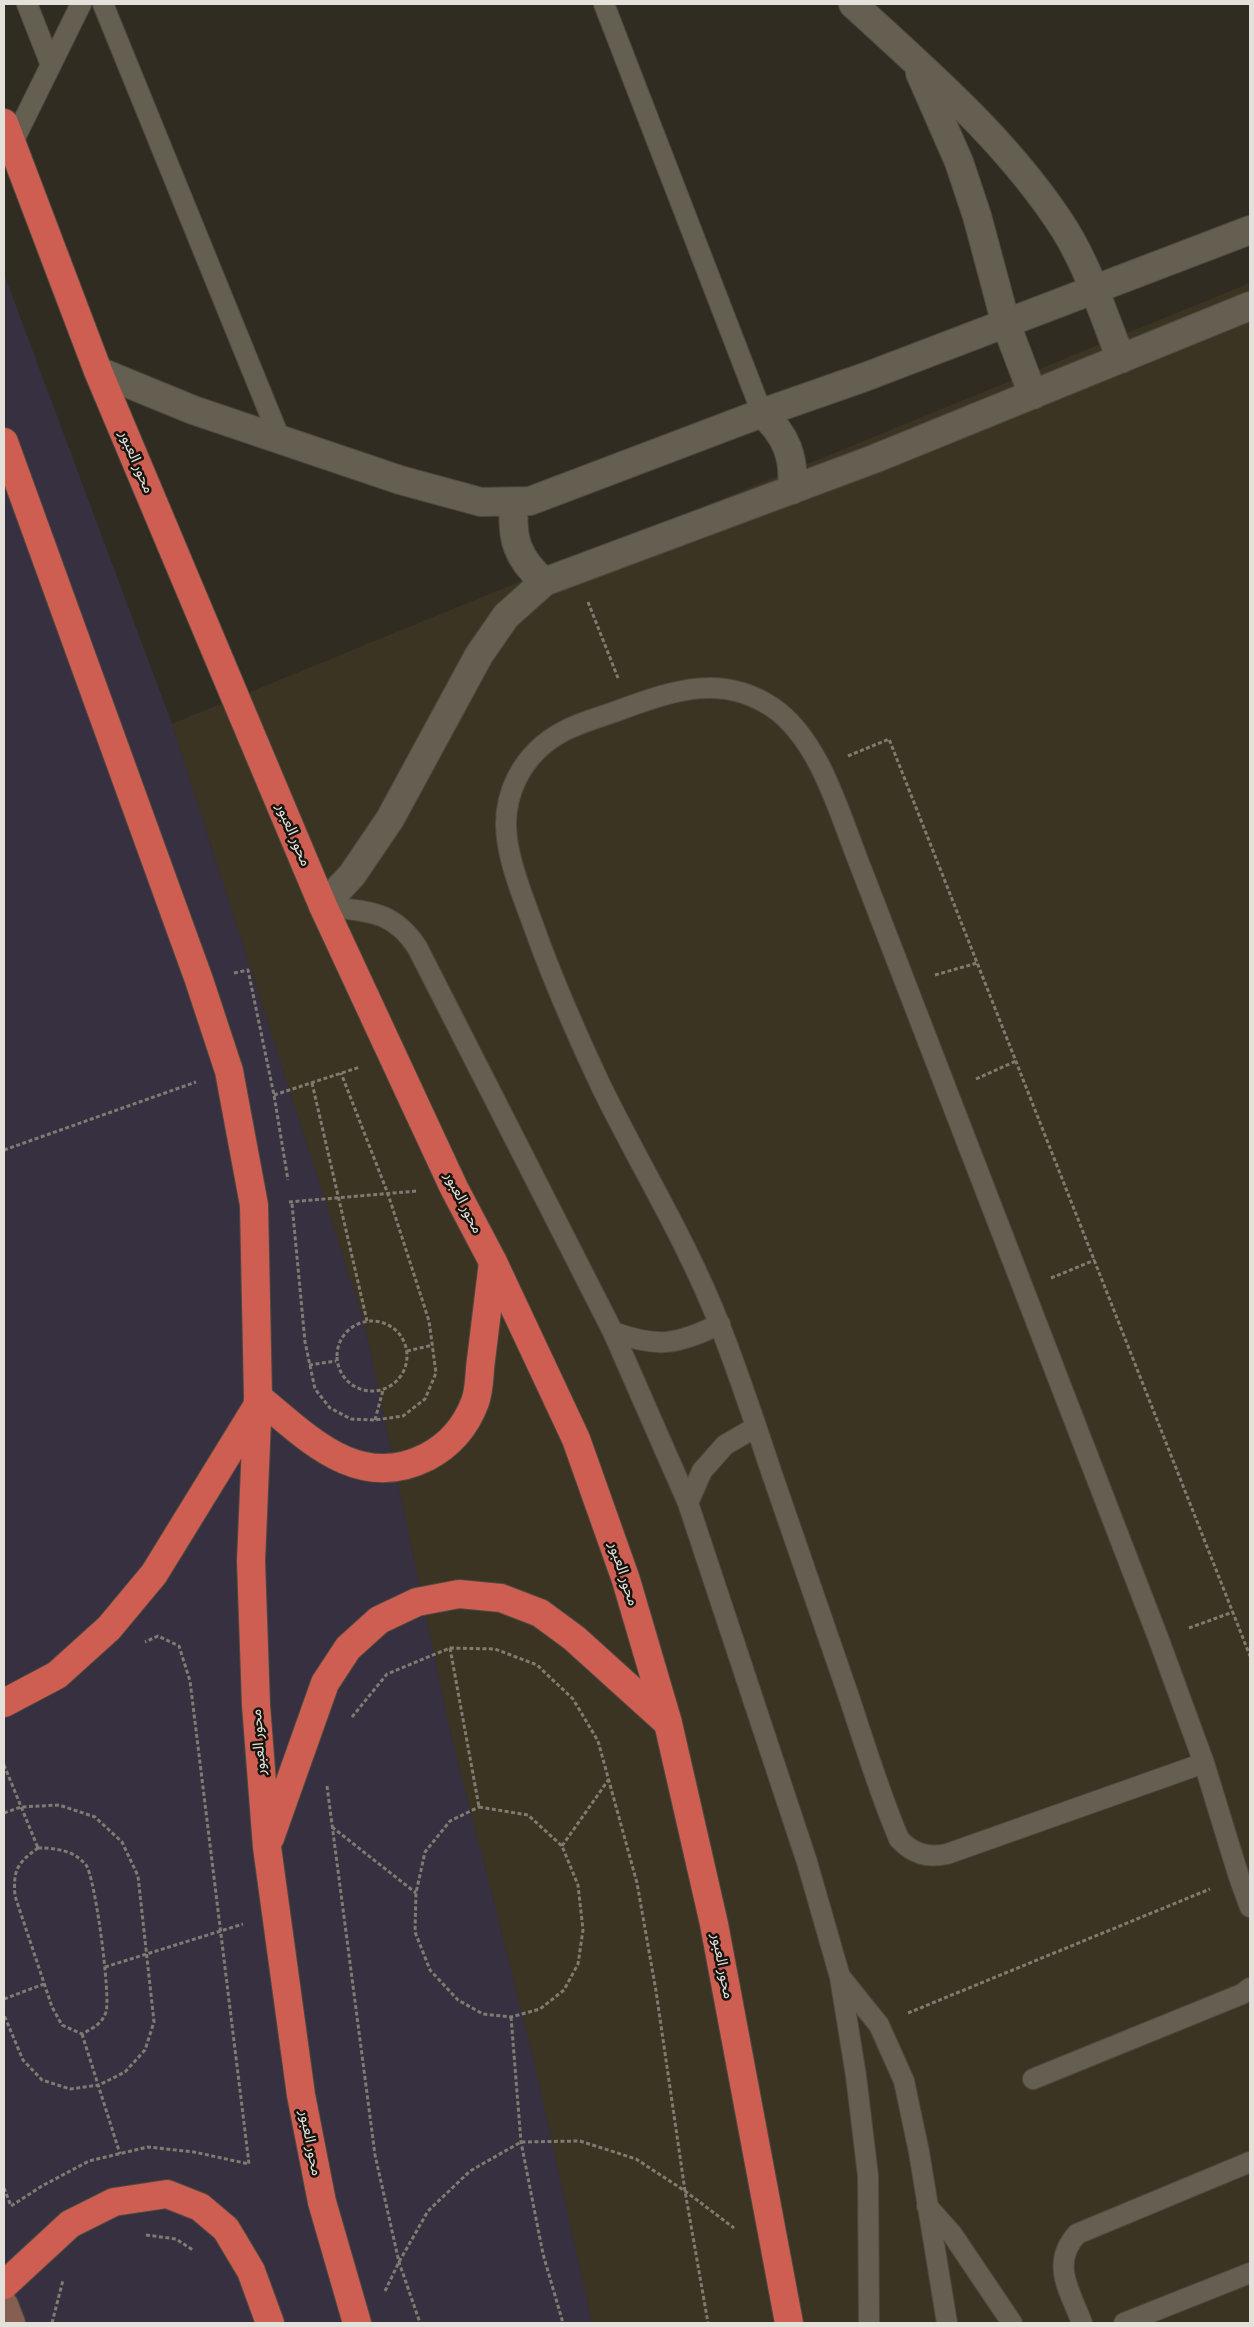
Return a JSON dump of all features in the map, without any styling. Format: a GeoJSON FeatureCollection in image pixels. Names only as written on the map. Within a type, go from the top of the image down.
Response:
{"type":"FeatureCollection","features":[{"type":"Feature","properties":{"kind":"highway","name":"محور العبور"},"geometry":{"type":"LineString","coordinates":[[8,134],[98,371],[323,906],[454,1188],[493,1262],[576,1439],[626,1580],[668,1723],[714,1924],[790,2323]]}},
{"type":"Feature","properties":{"kind":"highway","name":"محور العبور"},"geometry":{"type":"LineString","coordinates":[[4,442],[199,980],[229,1071],[254,1205],[257,1402],[251,1561],[256,1705],[267,1847],[301,2095],[322,2202],[357,2323]]}},
{"type":"Feature","properties":{"kind":"highway"},"geometry":{"type":"LineString","coordinates":[[4,1703],[57,1675],[108,1628],[154,1574],[257,1402],[321,1448],[349,1464],[380,1470],[412,1465],[439,1451],[462,1429],[476,1400],[493,1262]]}},
{"type":"Feature","properties":{"kind":"highway"},"geometry":{"type":"LineString","coordinates":[[267,1847],[325,1683],[348,1648],[379,1620],[417,1602],[458,1594],[476,1595],[501,1598],[540,1613],[574,1638],[668,1723]]}},
{"type":"Feature","properties":{"kind":"highway"},"geometry":{"type":"LineString","coordinates":[[4,2285],[70,2224],[114,2202],[167,2194],[200,2207],[226,2229],[251,2271],[270,2323]]}},
{"type":"Feature","properties":{"kind":"street"},"geometry":{"type":"LineString","coordinates":[[853,4],[956,99],[989,133],[1032,184],[1066,231],[1094,290],[1121,359]]}},
{"type":"Feature","properties":{"kind":"street"},"geometry":{"type":"LineString","coordinates":[[914,60],[959,162],[977,216],[1006,324],[1033,395]]}},
{"type":"Feature","properties":{"kind":"street"},"geometry":{"type":"LineString","coordinates":[[98,371],[193,410],[400,480],[480,502],[514,503],[530,501],[762,413],[865,377],[1250,230]]}},
{"type":"Feature","properties":{"kind":"street"},"geometry":{"type":"LineString","coordinates":[[323,906],[352,875],[390,819],[484,647],[506,616],[544,582],[576,572],[792,490],[1033,395],[1250,306]]}},
{"type":"Feature","properties":{"kind":"street"},"geometry":{"type":"LineString","coordinates":[[762,413],[784,437],[791,454],[794,472],[792,490]]}},
{"type":"Feature","properties":{"kind":"street"},"geometry":{"type":"LineString","coordinates":[[514,503],[512,521],[514,538],[521,556],[531,570],[544,582]]}},
{"type":"Feature","properties":{"kind":"street"},"geometry":{"type":"LineString","coordinates":[[4,2305],[11,2323]]}},
{"type":"Feature","properties":{"kind":"lane"},"geometry":{"type":"LineString","coordinates":[[27,4],[51,65]]}},
{"type":"Feature","properties":{"kind":"lane"},"geometry":{"type":"LineString","coordinates":[[8,134],[51,65],[81,4]]}},
{"type":"Feature","properties":{"kind":"lane"},"geometry":{"type":"LineString","coordinates":[[103,4],[280,440]]}},
{"type":"Feature","properties":{"kind":"lane"},"geometry":{"type":"LineString","coordinates":[[604,4],[762,413]]}},
{"type":"Feature","properties":{"kind":"lane"},"geometry":{"type":"LineString","coordinates":[[1204,1763],[947,1854],[933,1856],[920,1854],[908,1849],[899,1839],[720,1324],[668,1215],[602,1087],[555,985],[517,880],[508,846],[505,822],[508,799],[516,776],[530,757],[547,741],[568,729],[670,693],[696,687],[722,689],[748,695],[771,707],[792,723],[808,744],[820,767],[1024,1288],[1159,1640],[1204,1763],[1238,1877],[1250,1906]]}},
{"type":"Feature","properties":{"kind":"lane"},"geometry":{"type":"LineString","coordinates":[[323,906],[378,914],[394,921],[407,932],[417,947],[613,1332],[688,1503],[807,1862],[840,1977],[856,2076],[868,2176],[869,2323]]}},
{"type":"Feature","properties":{"kind":"lane"},"geometry":{"type":"LineString","coordinates":[[613,1332],[640,1341],[667,1342],[695,1336],[720,1324]]}},
{"type":"Feature","properties":{"kind":"lane"},"geometry":{"type":"LineString","coordinates":[[688,1503],[702,1471],[726,1445],[756,1427]]}},
{"type":"Feature","properties":{"kind":"lane"},"geometry":{"type":"LineString","coordinates":[[840,1977],[879,2024],[904,2081],[919,2152],[947,2323]]}},
{"type":"Feature","properties":{"kind":"lane"},"geometry":{"type":"LineString","coordinates":[[1033,2079],[1242,1994],[1250,1988]]}},
{"type":"Feature","properties":{"kind":"lane"},"geometry":{"type":"LineString","coordinates":[[1082,2323],[1062,2268],[1063,2256],[1068,2244],[1077,2234],[1250,2162]]}},
{"type":"Feature","properties":{"kind":"lane"},"geometry":{"type":"LineString","coordinates":[[927,2206],[952,2234],[1012,2323]]}},
{"type":"Feature","properties":{"kind":"lane"},"geometry":{"type":"LineString","coordinates":[[1124,2323],[1250,2273]]}},
{"type":"Feature","properties":{"kind":"path"},"geometry":{"type":"LineString","coordinates":[[576,572],[630,707]]}},
{"type":"Feature","properties":{"kind":"path"},"geometry":{"type":"LineString","coordinates":[[820,767],[888,739],[1250,1656]]}},
{"type":"Feature","properties":{"kind":"path"},"geometry":{"type":"LineString","coordinates":[[905,984],[977,962]]}},
{"type":"Feature","properties":{"kind":"path"},"geometry":{"type":"LineString","coordinates":[[199,980],[248,970],[274,1095],[288,1183]]}},
{"type":"Feature","properties":{"kind":"path"},"geometry":{"type":"LineString","coordinates":[[274,1095],[394,1057]]}},
{"type":"Feature","properties":{"kind":"path"},"geometry":{"type":"LineString","coordinates":[[947,1092],[1016,1061]]}},
{"type":"Feature","properties":{"kind":"path"},"geometry":{"type":"LineString","coordinates":[[4,1150],[229,1071]]}},
{"type":"Feature","properties":{"kind":"path"},"geometry":{"type":"LineString","coordinates":[[290,1192],[309,1365],[315,1389],[330,1408],[351,1419],[375,1420],[403,1416],[425,1399],[436,1373],[430,1321],[388,1194],[341,1073]]}},
{"type":"Feature","properties":{"kind":"path"},"geometry":{"type":"LineString","coordinates":[[312,1083],[367,1321]]}},
{"type":"Feature","properties":{"kind":"path"},"geometry":{"type":"LineString","coordinates":[[254,1205],[454,1188]]}},
{"type":"Feature","properties":{"kind":"path"},"geometry":{"type":"LineString","coordinates":[[1024,1288],[1095,1260]]}},
{"type":"Feature","properties":{"kind":"path"},"geometry":{"type":"LineString","coordinates":[[367,1321],[381,1322],[393,1328],[402,1338],[407,1351],[402,1375],[394,1384],[383,1390],[367,1391],[353,1387],[342,1375],[336,1361],[337,1347],[343,1334],[354,1326],[367,1321]]}},
{"type":"Feature","properties":{"kind":"path"},"geometry":{"type":"LineString","coordinates":[[407,1351],[433,1345]]}},
{"type":"Feature","properties":{"kind":"path"},"geometry":{"type":"LineString","coordinates":[[309,1365],[336,1361]]}},
{"type":"Feature","properties":{"kind":"path"},"geometry":{"type":"LineString","coordinates":[[375,1420],[383,1390]]}},
{"type":"Feature","properties":{"kind":"path"},"geometry":{"type":"LineString","coordinates":[[1159,1640],[1233,1612]]}},
{"type":"Feature","properties":{"kind":"path"},"geometry":{"type":"LineString","coordinates":[[4,2188],[11,2206],[42,2186],[89,2161],[148,2148],[194,2152],[249,2164],[190,1681],[179,1646],[158,1636],[140,1644]]}},
{"type":"Feature","properties":{"kind":"path"},"geometry":{"type":"LineString","coordinates":[[450,1648],[479,1808]]}},
{"type":"Feature","properties":{"kind":"path"},"geometry":{"type":"LineString","coordinates":[[350,1720],[386,1674],[450,1648],[495,1649],[537,1665],[573,1699],[598,1741],[638,1893],[656,1991],[685,2191],[708,2323]]}},
{"type":"Feature","properties":{"kind":"path"},"geometry":{"type":"LineString","coordinates":[[4,1765],[38,1848]]}},
{"type":"Feature","properties":{"kind":"path"},"geometry":{"type":"LineString","coordinates":[[562,1846],[609,1779]]}},
{"type":"Feature","properties":{"kind":"path"},"geometry":{"type":"LineString","coordinates":[[327,1785],[375,2156],[399,2262],[420,2323]]}},
{"type":"Feature","properties":{"kind":"path"},"geometry":{"type":"LineString","coordinates":[[4,1813],[21,1808],[59,1805],[95,1817],[122,1842],[138,1876],[154,2022],[144,2050],[125,2072],[99,2085],[70,2089],[42,2080],[23,2060],[4,2014]]}},
{"type":"Feature","properties":{"kind":"path"},"geometry":{"type":"LineString","coordinates":[[479,1808],[528,1816],[562,1846],[578,1885],[583,1930],[578,1964],[564,1990],[540,2009],[511,2017],[484,2014],[458,2000],[430,1970],[415,1932],[416,1893],[425,1852],[450,1822],[479,1808]]}},
{"type":"Feature","properties":{"kind":"path"},"geometry":{"type":"LineString","coordinates":[[332,1828],[416,1893]]}},
{"type":"Feature","properties":{"kind":"path"},"geometry":{"type":"LineString","coordinates":[[82,2034],[98,2026],[107,2010],[105,1967],[94,1892],[87,1866],[74,1855],[58,1848],[38,1848],[21,1860],[13,1877],[15,1896],[52,2007],[62,2024],[82,2034],[120,2154]]}},
{"type":"Feature","properties":{"kind":"path"},"geometry":{"type":"LineString","coordinates":[[879,2024],[1238,1877]]}},
{"type":"Feature","properties":{"kind":"path"},"geometry":{"type":"LineString","coordinates":[[105,1967],[276,1914]]}},
{"type":"Feature","properties":{"kind":"path"},"geometry":{"type":"LineString","coordinates":[[4,1998],[44,1984]]}},
{"type":"Feature","properties":{"kind":"path"},"geometry":{"type":"LineString","coordinates":[[511,2017],[521,2142],[543,2254],[563,2323]]}},
{"type":"Feature","properties":{"kind":"path"},"geometry":{"type":"LineString","coordinates":[[382,2297],[399,2262],[428,2211],[470,2171],[521,2142],[580,2141],[636,2159],[685,2191],[778,2262]]}},
{"type":"Feature","properties":{"kind":"path"},"geometry":{"type":"LineString","coordinates":[[138,2234],[176,2239],[200,2254]]}},
{"type":"Feature","properties":{"kind":"path"},"geometry":{"type":"LineString","coordinates":[[52,2323],[63,2279],[69,2273]]}},
{"type":"Feature","properties":{"kind":"shaded area"},"geometry":{"type":"Polygon","coordinates":[[[4,274],[172,724],[365,1325],[449,1726],[534,2061],[592,2323],[4,2323],[4,274]]]}},
{"type":"Feature","properties":{"kind":"shaded area"},"geometry":{"type":"Polygon","coordinates":[[[1250,283],[1250,2323],[592,2323],[534,2061],[449,1726],[365,1325],[172,724],[1250,283]]]}}]}
